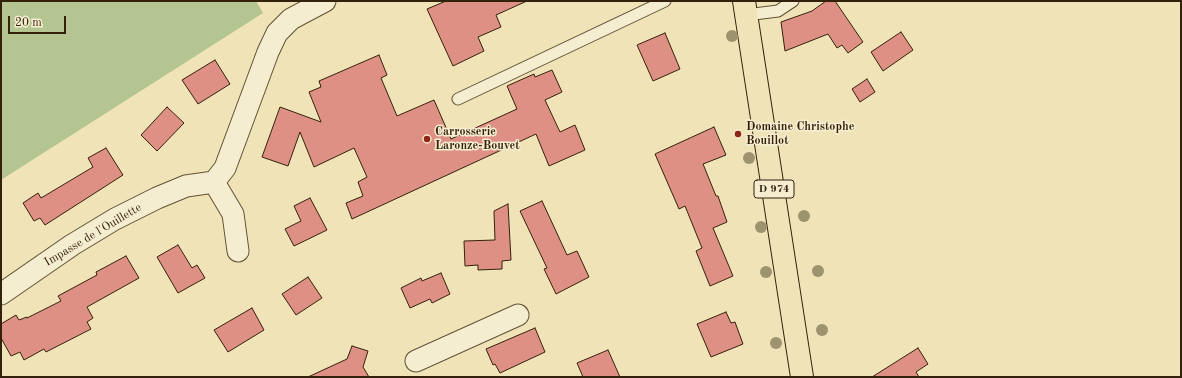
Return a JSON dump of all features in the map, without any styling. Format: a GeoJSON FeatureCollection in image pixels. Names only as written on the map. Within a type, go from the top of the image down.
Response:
{"type":"FeatureCollection","features":[{"type":"Feature","properties":{"kind":"main road","name":"D 974"},"geometry":{"type":"LineString","coordinates":[[745,8],[802,377]]}},
{"type":"Feature","properties":{"kind":"street"},"geometry":{"type":"LineString","coordinates":[[238,251],[233,214],[214,182],[225,168],[268,52],[277,33],[291,19],[324,1]]}},
{"type":"Feature","properties":{"kind":"street","name":"Impasse de l'Ouillette"},"geometry":{"type":"LineString","coordinates":[[1,294],[72,245],[115,219],[157,198],[186,186],[214,182]]}},
{"type":"Feature","properties":{"kind":"street"},"geometry":{"type":"LineString","coordinates":[[414,364],[518,315]]}},
{"type":"Feature","properties":{"kind":"lane"},"geometry":{"type":"LineString","coordinates":[[458,99],[665,1]]}},
{"type":"Feature","properties":{"kind":"lane"},"geometry":{"type":"LineString","coordinates":[[745,8],[778,11],[793,1]]}},
{"type":"Feature","properties":{"kind":"green space"},"geometry":{"type":"Polygon","coordinates":[[[1,1],[256,1],[263,13],[1,180],[1,1]]]}},
{"type":"Feature","properties":{"kind":"building"},"geometry":{"type":"Polygon","coordinates":[[[446,1],[527,1],[496,15],[501,27],[478,37],[484,51],[453,66],[427,9],[446,1]]]}},
{"type":"Feature","properties":{"kind":"building"},"geometry":{"type":"Polygon","coordinates":[[[826,1],[835,1],[863,42],[848,53],[842,45],[837,48],[828,34],[785,51],[781,22],[812,11],[826,1]]]}},
{"type":"Feature","properties":{"kind":"building"},"geometry":{"type":"Polygon","coordinates":[[[901,32],[913,50],[883,71],[871,52],[901,32]]]}},
{"type":"Feature","properties":{"kind":"building"},"geometry":{"type":"Polygon","coordinates":[[[665,33],[680,69],[653,81],[637,45],[665,33]]]}},
{"type":"Feature","properties":{"kind":"building"},"geometry":{"type":"Polygon","coordinates":[[[379,55],[387,75],[381,78],[397,116],[434,100],[451,139],[517,109],[507,86],[534,74],[535,77],[552,70],[562,92],[545,100],[560,132],[575,125],[585,150],[549,166],[536,134],[352,219],[346,203],[363,196],[358,182],[367,177],[354,148],[314,167],[300,132],[288,166],[262,157],[280,107],[321,122],[309,92],[321,87],[319,81],[379,55]]]}},
{"type":"Feature","properties":{"kind":"building"},"geometry":{"type":"Polygon","coordinates":[[[215,60],[230,84],[198,104],[182,80],[215,60]]]}},
{"type":"Feature","properties":{"kind":"building"},"geometry":{"type":"Polygon","coordinates":[[[867,79],[875,92],[860,102],[852,89],[867,79]]]}},
{"type":"Feature","properties":{"kind":"building"},"geometry":{"type":"Polygon","coordinates":[[[167,107],[184,123],[157,151],[141,135],[167,107]]]}},
{"type":"Feature","properties":{"kind":"building"},"geometry":{"type":"Polygon","coordinates":[[[714,127],[726,155],[703,164],[716,196],[718,196],[727,222],[713,228],[733,276],[710,286],[696,251],[702,248],[685,206],[679,209],[655,154],[714,127]]]}},
{"type":"Feature","properties":{"kind":"building"},"geometry":{"type":"Polygon","coordinates":[[[106,148],[123,175],[45,225],[40,218],[34,221],[23,203],[38,193],[41,198],[93,167],[88,158],[106,148]]]}},
{"type":"Feature","properties":{"kind":"building"},"geometry":{"type":"Polygon","coordinates":[[[310,198],[327,230],[294,246],[285,229],[301,221],[294,206],[310,198]]]}},
{"type":"Feature","properties":{"kind":"building"},"geometry":{"type":"Polygon","coordinates":[[[542,201],[567,255],[577,251],[589,277],[556,294],[544,269],[547,268],[520,211],[542,201]]]}},
{"type":"Feature","properties":{"kind":"building"},"geometry":{"type":"Polygon","coordinates":[[[508,204],[511,260],[502,261],[502,269],[478,270],[478,265],[465,266],[464,241],[495,240],[494,211],[508,204]]]}},
{"type":"Feature","properties":{"kind":"building"},"geometry":{"type":"Polygon","coordinates":[[[178,245],[192,268],[197,265],[205,278],[178,293],[157,257],[178,245]]]}},
{"type":"Feature","properties":{"kind":"building"},"geometry":{"type":"Polygon","coordinates":[[[126,256],[139,278],[87,307],[93,318],[87,322],[91,329],[46,352],[44,349],[24,360],[20,352],[11,356],[1,338],[1,324],[16,315],[19,320],[27,318],[61,301],[58,296],[97,275],[96,272],[126,256]]]}},
{"type":"Feature","properties":{"kind":"building"},"geometry":{"type":"Polygon","coordinates":[[[441,273],[450,294],[432,303],[430,299],[410,308],[401,288],[421,278],[422,281],[441,273]]]}},
{"type":"Feature","properties":{"kind":"building"},"geometry":{"type":"Polygon","coordinates":[[[308,277],[322,298],[296,315],[282,294],[308,277]]]}},
{"type":"Feature","properties":{"kind":"building"},"geometry":{"type":"Polygon","coordinates":[[[252,308],[264,330],[228,352],[214,330],[252,308]]]}},
{"type":"Feature","properties":{"kind":"building"},"geometry":{"type":"Polygon","coordinates":[[[726,312],[731,323],[735,322],[743,344],[711,357],[697,324],[726,312]]]}},
{"type":"Feature","properties":{"kind":"building"},"geometry":{"type":"Polygon","coordinates":[[[535,328],[545,352],[500,373],[495,364],[493,365],[486,349],[535,328]]]}},
{"type":"Feature","properties":{"kind":"building"},"geometry":{"type":"Polygon","coordinates":[[[352,346],[368,351],[363,367],[369,377],[308,377],[347,359],[352,346]]]}},
{"type":"Feature","properties":{"kind":"building"},"geometry":{"type":"Polygon","coordinates":[[[918,348],[928,364],[916,372],[919,377],[872,377],[918,348]]]}},
{"type":"Feature","properties":{"kind":"building"},"geometry":{"type":"Polygon","coordinates":[[[608,350],[620,377],[583,377],[577,363],[608,350]]]}},
{"type":"Feature","properties":{"kind":"place","name":"Domaine Christophe Bouillot"},"geometry":{"type":"Point","coordinates":[738,134]}},
{"type":"Feature","properties":{"kind":"place","name":"Carrosserie Laronze-Bouvet"},"geometry":{"type":"Point","coordinates":[427,139]}}]}
